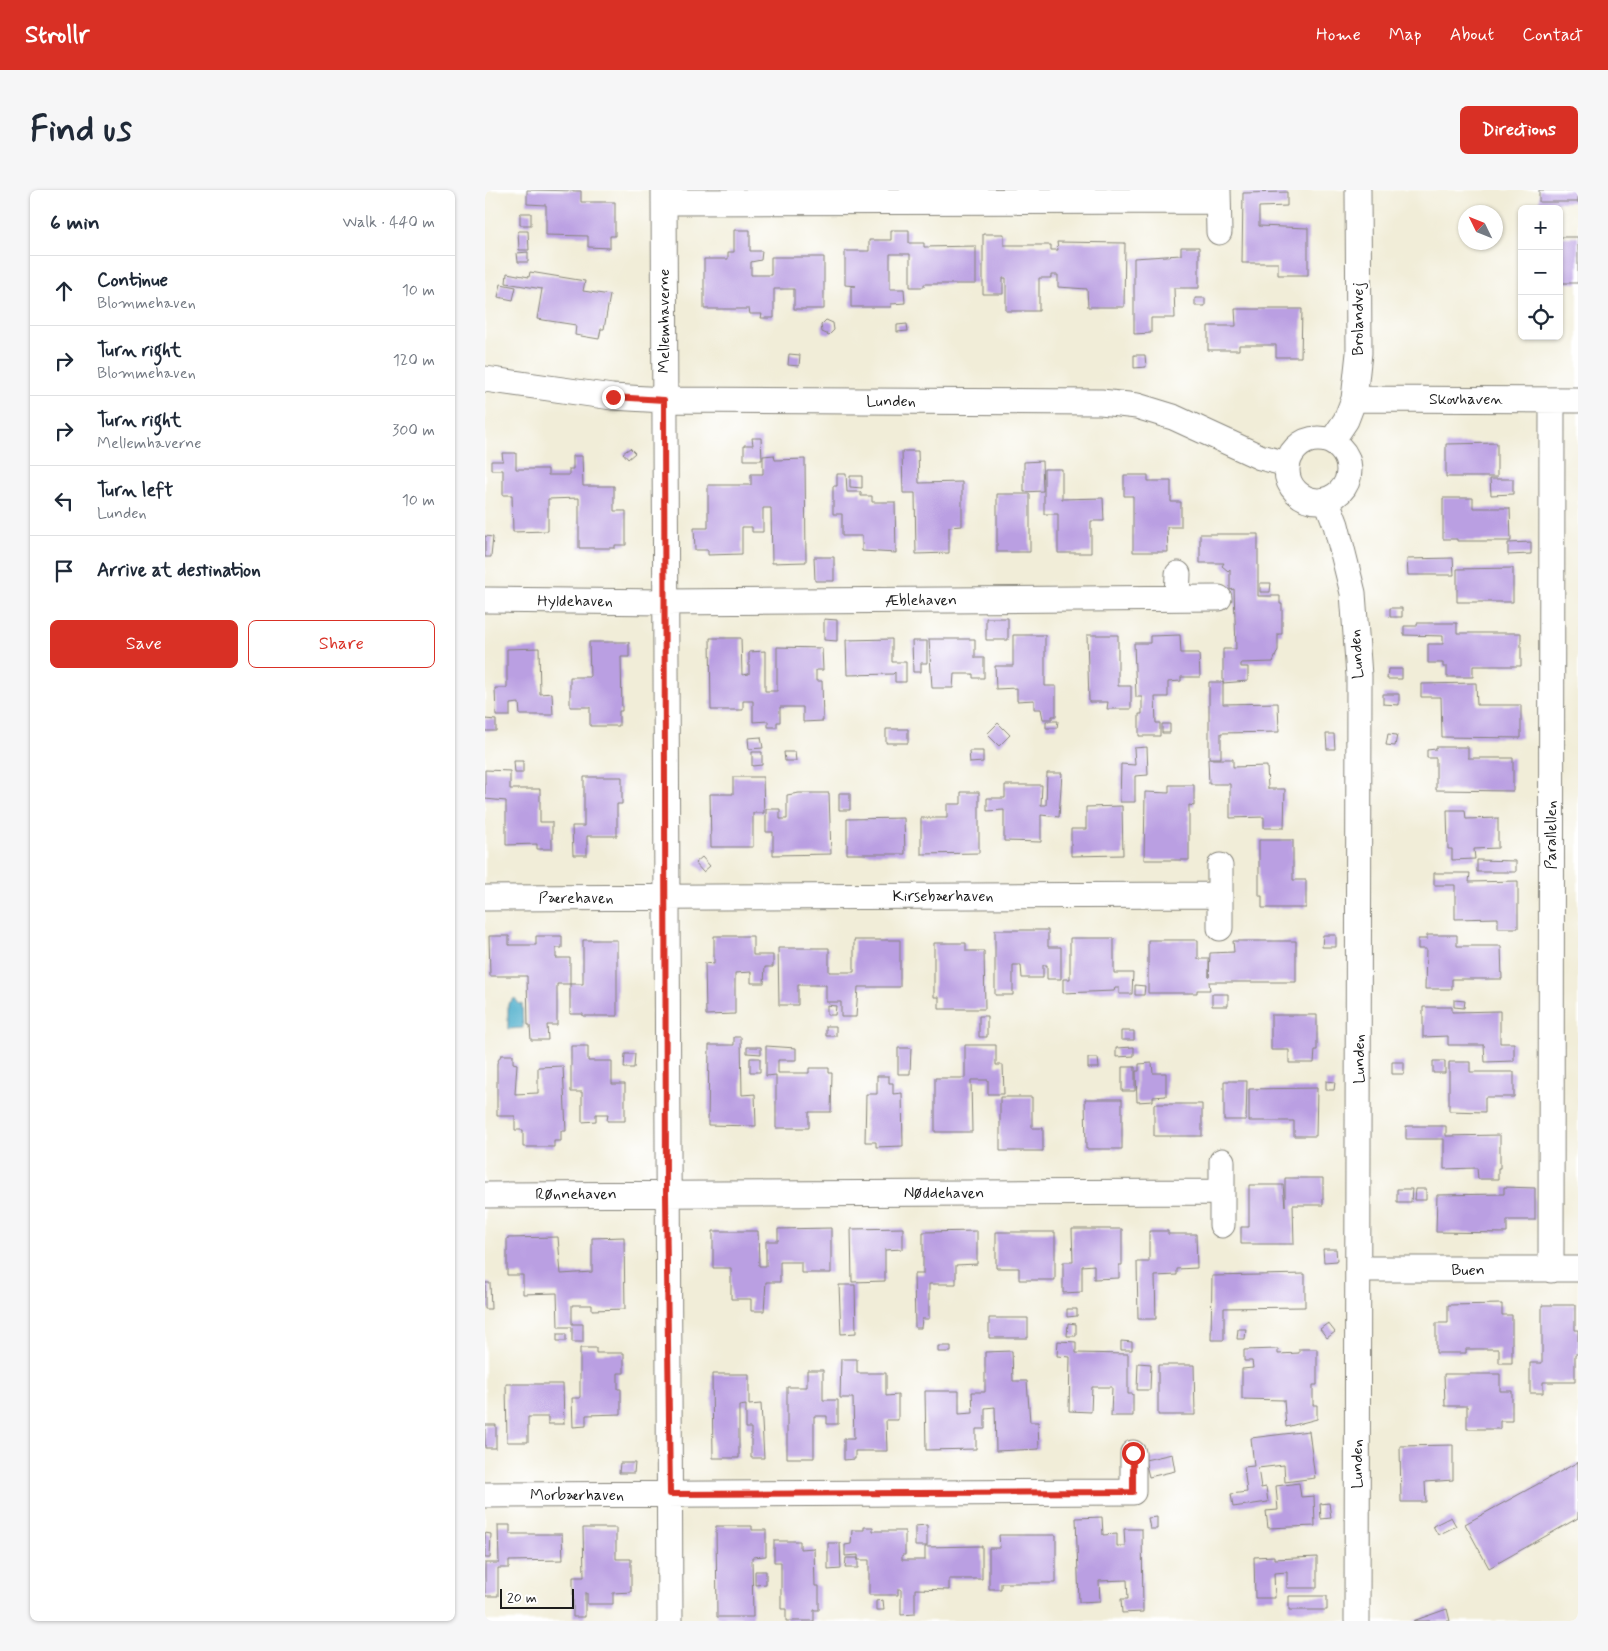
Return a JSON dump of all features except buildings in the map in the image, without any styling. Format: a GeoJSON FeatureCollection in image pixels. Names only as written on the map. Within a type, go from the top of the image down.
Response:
{"type":"FeatureCollection","features":[{"type":"Feature","properties":{"kind":"street","name":"Brolandvej"},"geometry":{"type":"LineString","coordinates":[[1332,441],[1346,420],[1354,399],[1359,353],[1358,190]]}},
{"type":"Feature","properties":{"kind":"street"},"geometry":{"type":"LineString","coordinates":[[664,196],[1218,195],[1219,232]]}},
{"type":"Feature","properties":{"kind":"street","name":"Mellemhaverne"},"geometry":{"type":"LineString","coordinates":[[664,196],[666,1194],[670,1621]]}},
{"type":"Feature","properties":{"kind":"street","name":"Lunden"},"geometry":{"type":"LineString","coordinates":[[485,379],[613,397],[664,400],[1101,402],[1137,406],[1173,417],[1260,457],[1287,464]]}},
{"type":"Feature","properties":{"kind":"street","name":"Skovhaven"},"geometry":{"type":"LineString","coordinates":[[1354,399],[1578,400]]}},
{"type":"Feature","properties":{"kind":"street","name":"Parallellen"},"geometry":{"type":"LineString","coordinates":[[1551,1270],[1552,400]]}},
{"type":"Feature","properties":{"kind":"street"},"geometry":{"type":"LineString","coordinates":[[1313,439],[1332,441],[1342,450],[1349,463],[1349,477],[1341,492],[1327,501],[1309,501],[1295,492],[1287,478],[1287,464],[1296,448],[1313,439]]}},
{"type":"Feature","properties":{"kind":"street","name":"Lunden"},"geometry":{"type":"LineString","coordinates":[[1327,501],[1337,525],[1353,593],[1359,676],[1357,1621]]}},
{"type":"Feature","properties":{"kind":"street"},"geometry":{"type":"LineString","coordinates":[[1177,598],[1178,574]]}},
{"type":"Feature","properties":{"kind":"street","name":"Æblehaven"},"geometry":{"type":"LineString","coordinates":[[665,602],[1219,598]]}},
{"type":"Feature","properties":{"kind":"street","name":"Hyldehaven"},"geometry":{"type":"LineString","coordinates":[[485,600],[665,602]]}},
{"type":"Feature","properties":{"kind":"street"},"geometry":{"type":"LineString","coordinates":[[1220,866],[1220,928]]}},
{"type":"Feature","properties":{"kind":"street","name":"Kirsebærhaven"},"geometry":{"type":"LineString","coordinates":[[666,898],[1220,895]]}},
{"type":"Feature","properties":{"kind":"street","name":"Pærehaven"},"geometry":{"type":"LineString","coordinates":[[485,898],[666,898]]}},
{"type":"Feature","properties":{"kind":"street"},"geometry":{"type":"LineString","coordinates":[[1222,1161],[1222,1225]]}},
{"type":"Feature","properties":{"kind":"street","name":"Nøddehaven"},"geometry":{"type":"LineString","coordinates":[[666,1194],[1222,1192]]}},
{"type":"Feature","properties":{"kind":"street","name":"Rønnehaven"},"geometry":{"type":"LineString","coordinates":[[485,1195],[666,1194]]}},
{"type":"Feature","properties":{"kind":"street","name":"Buen"},"geometry":{"type":"LineString","coordinates":[[1358,1269],[1578,1269]]}},
{"type":"Feature","properties":{"kind":"street","name":"Morbærhaven"},"geometry":{"type":"LineString","coordinates":[[485,1495],[1133,1492],[1133,1453]]}},
{"type":"Feature","properties":{"kind":"water"},"geometry":{"type":"Polygon","coordinates":[[[515,998],[519,1004],[522,1004],[523,1028],[508,1029],[508,1004],[515,998]]]}},
{"type":"Feature","properties":{"kind":"route"},"geometry":{"type":"LineString","coordinates":[[613,397],[664,400],[666,1194],[670,1494],[1133,1492],[1133,1453]]}}]}
